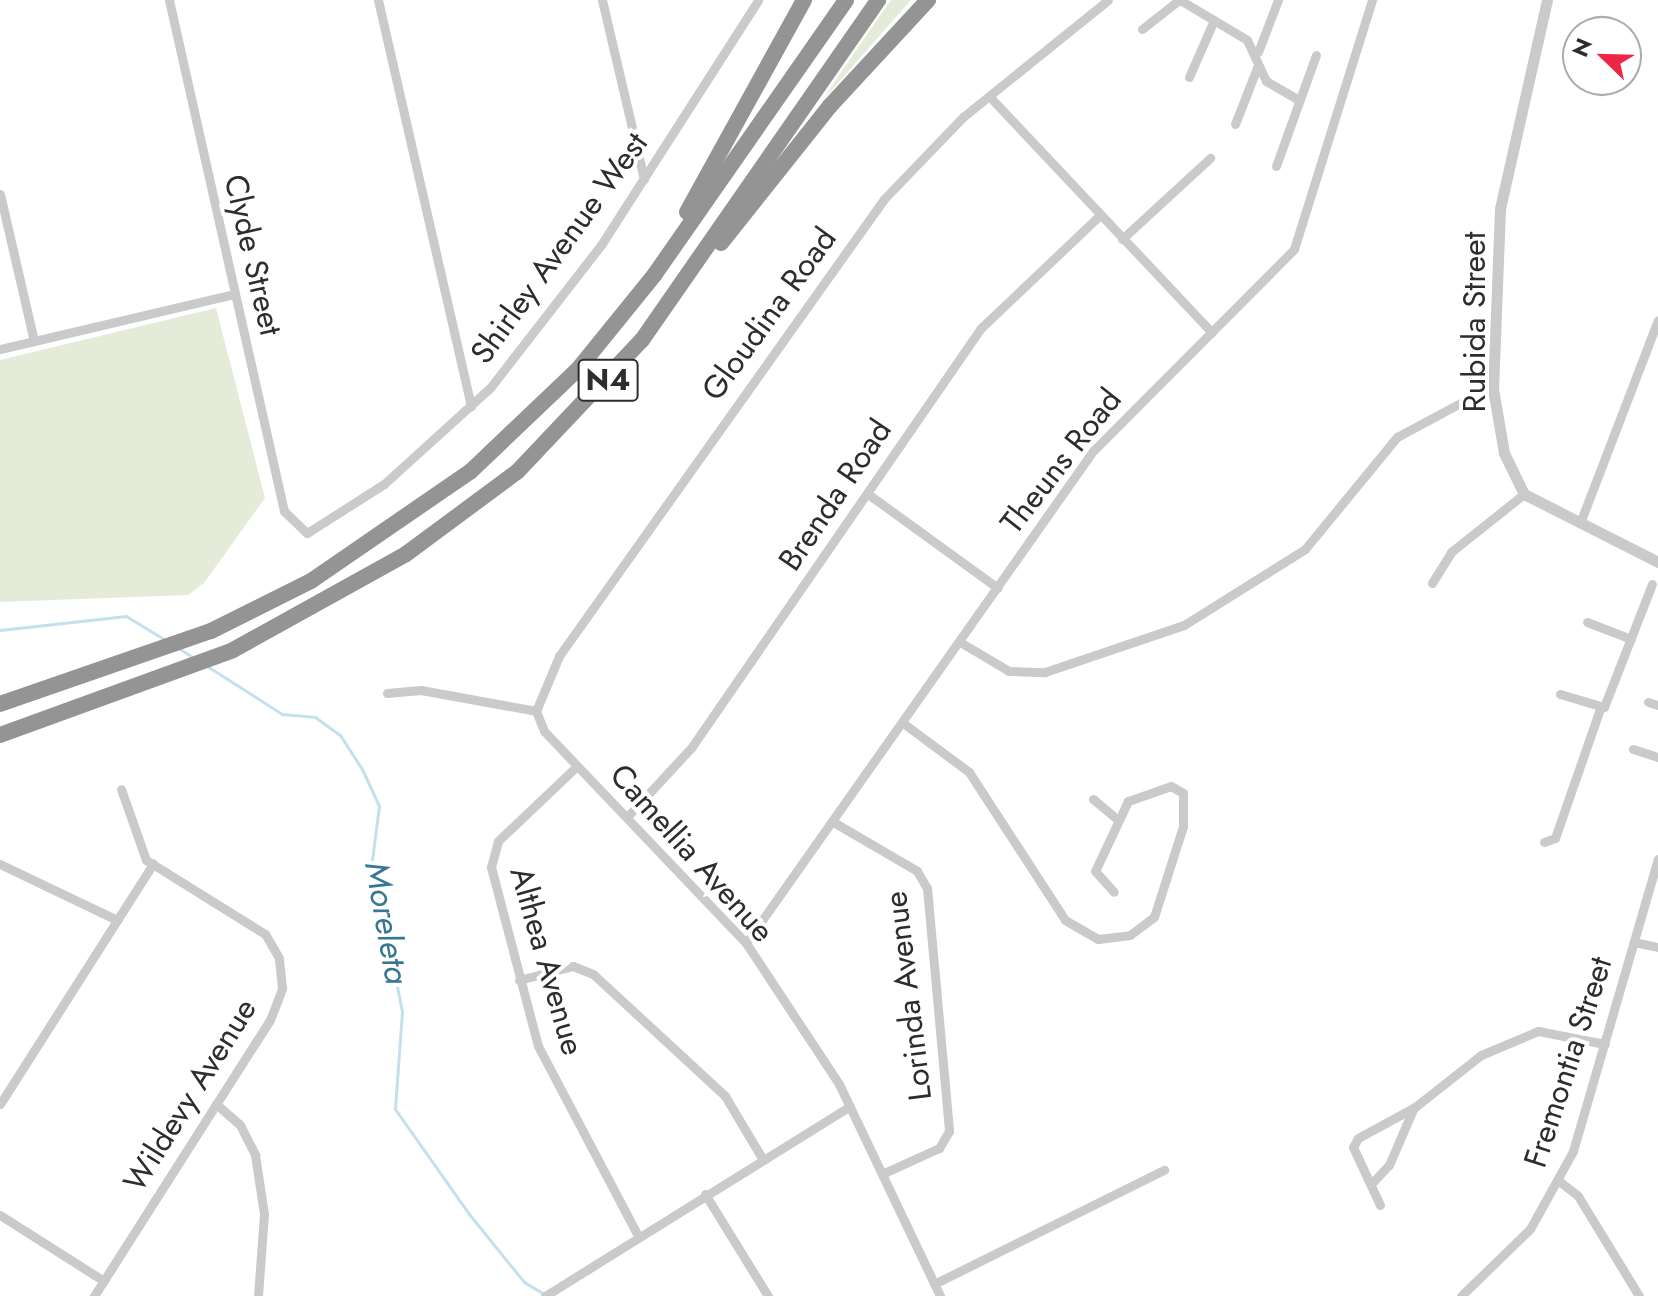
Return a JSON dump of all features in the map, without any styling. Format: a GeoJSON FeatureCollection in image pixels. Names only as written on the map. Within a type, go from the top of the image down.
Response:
{"type":"FeatureCollection","features":[{"type":"Feature","properties":{"kind":"highway"},"geometry":{"type":"LineString","coordinates":[[655,274],[804,0]]}},
{"type":"Feature","properties":{"kind":"highway","name":"N4"},"geometry":{"type":"LineString","coordinates":[[0,704],[211,631],[311,581],[432,502],[535,414],[655,274],[846,0]]}},
{"type":"Feature","properties":{"kind":"highway","name":"N4"},"geometry":{"type":"LineString","coordinates":[[0,735],[233,650],[340,595],[479,502],[557,436],[642,340],[878,0]]}},
{"type":"Feature","properties":{"kind":"highway"},"geometry":{"type":"LineString","coordinates":[[642,340],[829,107],[928,0]]}},
{"type":"Feature","properties":{"kind":"street","name":"Clyde Street"},"geometry":{"type":"LineString","coordinates":[[169,0],[288,521]]}},
{"type":"Feature","properties":{"kind":"street"},"geometry":{"type":"LineString","coordinates":[[378,0],[471,407]]}},
{"type":"Feature","properties":{"kind":"street"},"geometry":{"type":"LineString","coordinates":[[602,0],[644,179]]}},
{"type":"Feature","properties":{"kind":"street","name":"Shirley Avenue West"},"geometry":{"type":"LineString","coordinates":[[288,521],[305,533],[321,530],[471,407],[585,268],[758,0]]}},
{"type":"Feature","properties":{"kind":"street","name":"Gloudina Road"},"geometry":{"type":"LineString","coordinates":[[536,711],[559,656],[884,199],[989,96],[1108,0]]}},
{"type":"Feature","properties":{"kind":"street"},"geometry":{"type":"LineString","coordinates":[[1142,29],[1180,0],[1258,52]]}},
{"type":"Feature","properties":{"kind":"street"},"geometry":{"type":"LineString","coordinates":[[1235,124],[1258,65],[1258,52],[1278,0]]}},
{"type":"Feature","properties":{"kind":"street","name":"Theuns Road"},"geometry":{"type":"LineString","coordinates":[[746,943],[835,823],[1111,429],[1212,333],[1299,239],[1372,0]]}},
{"type":"Feature","properties":{"kind":"street","name":"Rubida Street"},"geometry":{"type":"LineString","coordinates":[[1524,494],[1504,453],[1493,389],[1495,303],[1500,209],[1547,0]]}},
{"type":"Feature","properties":{"kind":"street"},"geometry":{"type":"LineString","coordinates":[[1189,77],[1214,20]]}},
{"type":"Feature","properties":{"kind":"street"},"geometry":{"type":"LineString","coordinates":[[1276,166],[1316,55]]}},
{"type":"Feature","properties":{"kind":"street"},"geometry":{"type":"LineString","coordinates":[[1258,65],[1266,81],[1299,100]]}},
{"type":"Feature","properties":{"kind":"street"},"geometry":{"type":"LineString","coordinates":[[989,96],[1212,333]]}},
{"type":"Feature","properties":{"kind":"street"},"geometry":{"type":"LineString","coordinates":[[1122,239],[1210,158]]}},
{"type":"Feature","properties":{"kind":"street"},"geometry":{"type":"LineString","coordinates":[[0,194],[34,341]]}},
{"type":"Feature","properties":{"kind":"street","name":"Brenda Road"},"geometry":{"type":"LineString","coordinates":[[627,817],[691,748],[981,328],[1100,215]]}},
{"type":"Feature","properties":{"kind":"street"},"geometry":{"type":"LineString","coordinates":[[0,349],[235,294]]}},
{"type":"Feature","properties":{"kind":"street"},"geometry":{"type":"LineString","coordinates":[[1580,523],[1658,320]]}},
{"type":"Feature","properties":{"kind":"street"},"geometry":{"type":"LineString","coordinates":[[960,642],[1009,671],[1045,672],[1184,625],[1298,555],[1397,437],[1466,400]]}},
{"type":"Feature","properties":{"kind":"street"},"geometry":{"type":"LineString","coordinates":[[868,494],[998,588]]}},
{"type":"Feature","properties":{"kind":"street"},"geometry":{"type":"LineString","coordinates":[[1432,583],[1451,552],[1524,494],[1658,562]]}},
{"type":"Feature","properties":{"kind":"street"},"geometry":{"type":"LineString","coordinates":[[1544,842],[1555,838],[1600,709],[1652,584]]}},
{"type":"Feature","properties":{"kind":"street"},"geometry":{"type":"LineString","coordinates":[[1587,622],[1631,639]]}},
{"type":"Feature","properties":{"kind":"street"},"geometry":{"type":"LineString","coordinates":[[387,693],[421,690],[536,711]]}},
{"type":"Feature","properties":{"kind":"street"},"geometry":{"type":"LineString","coordinates":[[1560,694],[1600,709]]}},
{"type":"Feature","properties":{"kind":"street","name":"Camellia Avenue"},"geometry":{"type":"LineString","coordinates":[[536,711],[577,766],[746,943],[850,1106],[940,1296]]}},
{"type":"Feature","properties":{"kind":"street"},"geometry":{"type":"LineString","coordinates":[[903,723],[969,772],[1010,842],[1083,933],[1130,935],[1163,901],[1184,795],[1171,786],[1139,794],[1117,819],[1095,871],[1114,892]]}},
{"type":"Feature","properties":{"kind":"street"},"geometry":{"type":"LineString","coordinates":[[1633,749],[1658,757]]}},
{"type":"Feature","properties":{"kind":"street","name":"Althea Avenue"},"geometry":{"type":"LineString","coordinates":[[577,766],[492,851],[519,980],[538,1046],[583,1142],[637,1234]]}},
{"type":"Feature","properties":{"kind":"street"},"geometry":{"type":"LineString","coordinates":[[0,1104],[153,864],[121,789]]}},
{"type":"Feature","properties":{"kind":"street"},"geometry":{"type":"LineString","coordinates":[[1093,799],[1117,819]]}},
{"type":"Feature","properties":{"kind":"street","name":"Lorinda Avenue"},"geometry":{"type":"LineString","coordinates":[[835,823],[917,871],[927,888],[949,1131],[939,1148],[884,1173]]}},
{"type":"Feature","properties":{"kind":"street","name":"Fremontia Street"},"geometry":{"type":"LineString","coordinates":[[1461,1296],[1508,1254],[1559,1181],[1605,1044],[1658,859]]}},
{"type":"Feature","properties":{"kind":"street"},"geometry":{"type":"LineString","coordinates":[[0,864],[117,920]]}},
{"type":"Feature","properties":{"kind":"street","name":"Wildevy Avenue"},"geometry":{"type":"LineString","coordinates":[[94,1296],[275,1011],[282,969],[257,927],[153,864]]}},
{"type":"Feature","properties":{"kind":"street"},"geometry":{"type":"LineString","coordinates":[[1634,942],[1658,947]]}},
{"type":"Feature","properties":{"kind":"street"},"geometry":{"type":"LineString","coordinates":[[519,980],[573,966],[593,974],[725,1096],[762,1158]]}},
{"type":"Feature","properties":{"kind":"street"},"geometry":{"type":"LineString","coordinates":[[1380,1205],[1354,1142],[1415,1107],[1477,1057],[1538,1031],[1605,1044]]}},
{"type":"Feature","properties":{"kind":"street"},"geometry":{"type":"LineString","coordinates":[[216,1104],[240,1125],[255,1155],[264,1214],[258,1296]]}},
{"type":"Feature","properties":{"kind":"street"},"geometry":{"type":"LineString","coordinates":[[545,1296],[637,1234],[850,1106]]}},
{"type":"Feature","properties":{"kind":"street"},"geometry":{"type":"LineString","coordinates":[[1372,1183],[1389,1165],[1415,1107]]}},
{"type":"Feature","properties":{"kind":"street"},"geometry":{"type":"LineString","coordinates":[[934,1284],[1164,1170]]}},
{"type":"Feature","properties":{"kind":"street"},"geometry":{"type":"LineString","coordinates":[[1559,1181],[1578,1196],[1639,1296]]}},
{"type":"Feature","properties":{"kind":"street"},"geometry":{"type":"LineString","coordinates":[[705,1194],[768,1296]]}},
{"type":"Feature","properties":{"kind":"street"},"geometry":{"type":"LineString","coordinates":[[0,1215],[104,1281]]}},
{"type":"Feature","properties":{"kind":"green space"},"geometry":{"type":"Polygon","coordinates":[[[891,0],[911,0],[823,100],[839,75],[891,0]]]}},
{"type":"Feature","properties":{"kind":"green space"},"geometry":{"type":"Polygon","coordinates":[[[216,308],[265,498],[204,583],[188,595],[0,602],[0,360],[216,308]]]}},
{"type":"Feature","properties":{"kind":"waterway","name":"Moreleta"},"geometry":{"type":"LineString","coordinates":[[0,630],[126,616],[167,641]]}},
{"type":"Feature","properties":{"kind":"waterway","name":"Moreleta"},"geometry":{"type":"LineString","coordinates":[[180,649],[194,658]]}},
{"type":"Feature","properties":{"kind":"waterway","name":"Moreleta"},"geometry":{"type":"LineString","coordinates":[[207,666],[282,714],[315,717],[340,735],[362,769],[379,806],[372,860],[402,1011],[395,1109],[469,1214],[524,1282],[544,1294]]}}]}
